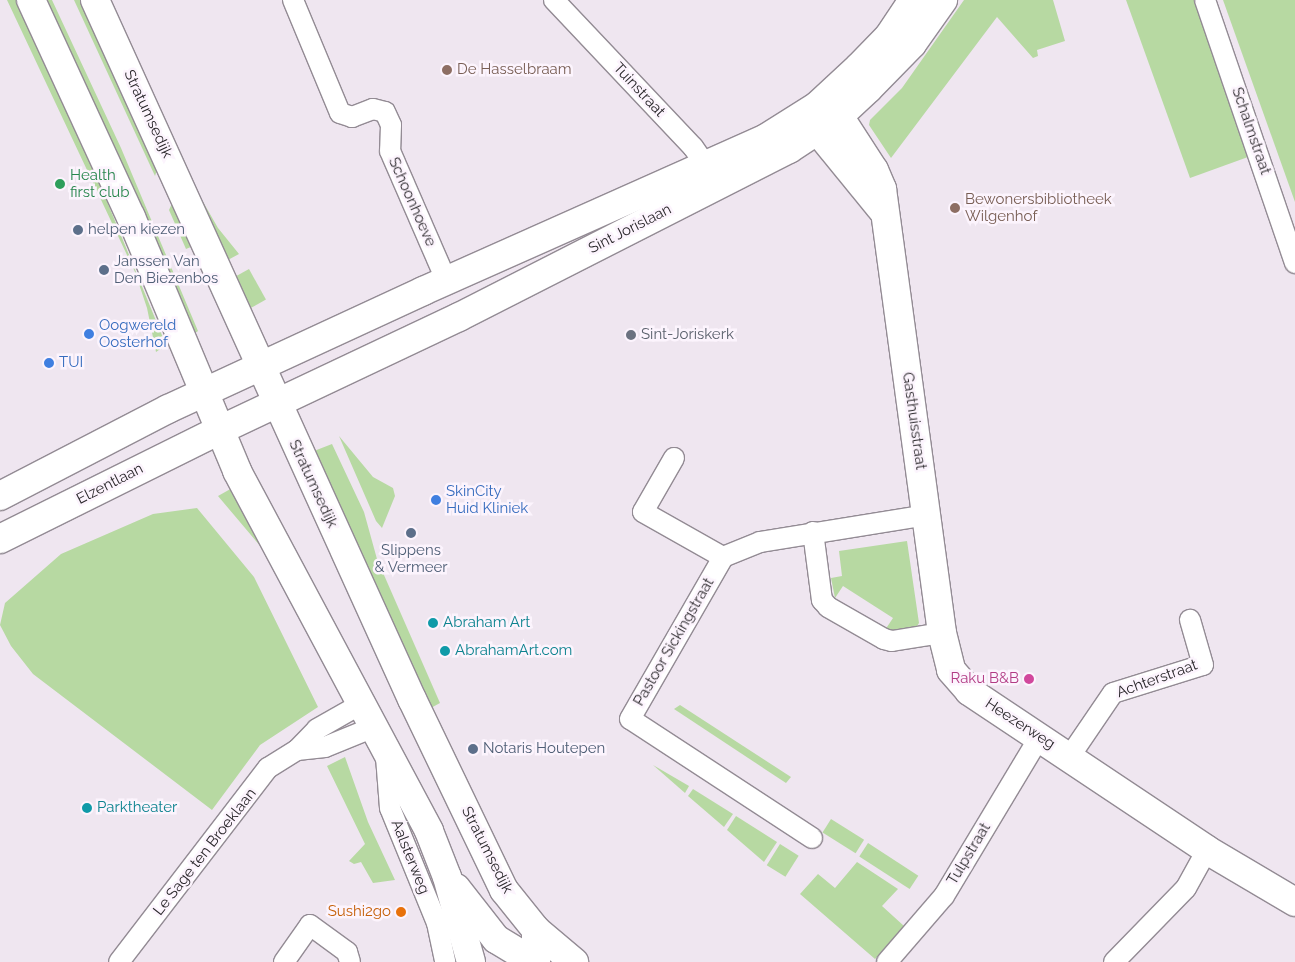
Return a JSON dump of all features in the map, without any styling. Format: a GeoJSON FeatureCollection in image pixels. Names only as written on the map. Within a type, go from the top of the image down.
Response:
{"type":"FeatureCollection","features":[{"type":"Feature","properties":{"kind":"main road"},"geometry":{"type":"LineString","coordinates":[[31,0],[131,217],[237,471],[429,831],[447,877],[496,939],[535,962],[536,930]]}},
{"type":"Feature","properties":{"kind":"main road","name":"Stratumsedijk"},"geometry":{"type":"LineString","coordinates":[[94,0],[408,690],[504,890],[536,930],[574,962]]}},
{"type":"Feature","properties":{"kind":"main road","name":"Sint Jorislaan"},"geometry":{"type":"LineString","coordinates":[[824,118],[913,0]]}},
{"type":"Feature","properties":{"kind":"main road","name":"Sint Jorislaan"},"geometry":{"type":"LineString","coordinates":[[220,430],[459,317],[713,175],[766,138],[824,118],[912,44],[943,0]]}},
{"type":"Feature","properties":{"kind":"main road","name":"Gasthuisstraat"},"geometry":{"type":"LineString","coordinates":[[824,118],[874,170],[882,188],[883,211],[942,633]]}},
{"type":"Feature","properties":{"kind":"main road","name":"Sint Jorislaan"},"geometry":{"type":"LineString","coordinates":[[204,393],[262,368],[446,280],[713,175]]}},
{"type":"Feature","properties":{"kind":"main road"},"geometry":{"type":"LineString","coordinates":[[0,496],[204,393]]}},
{"type":"Feature","properties":{"kind":"main road","name":"Elzentlaan"},"geometry":{"type":"LineString","coordinates":[[0,539],[220,430]]}},
{"type":"Feature","properties":{"kind":"main road","name":"Heezerweg"},"geometry":{"type":"LineString","coordinates":[[942,633],[949,663],[958,680],[969,691],[1070,756],[1207,850],[1295,902]]}},
{"type":"Feature","properties":{"kind":"main road","name":"Aalsterweg"},"geometry":{"type":"LineString","coordinates":[[447,877],[471,962]]}},
{"type":"Feature","properties":{"kind":"street","name":"Schoonhoeve"},"geometry":{"type":"LineString","coordinates":[[293,0],[340,113],[352,117],[373,109],[385,112],[391,125],[390,151],[446,280]]}},
{"type":"Feature","properties":{"kind":"street","name":"Tuinstraat"},"geometry":{"type":"LineString","coordinates":[[554,0],[713,175]]}},
{"type":"Feature","properties":{"kind":"street","name":"Schalmstraat"},"geometry":{"type":"LineString","coordinates":[[1205,0],[1295,260]]}},
{"type":"Feature","properties":{"kind":"street"},"geometry":{"type":"LineString","coordinates":[[674,458],[643,512],[723,557],[760,542],[926,515]]}},
{"type":"Feature","properties":{"kind":"street"},"geometry":{"type":"LineString","coordinates":[[813,532],[822,600],[828,608],[892,641],[942,633]]}},
{"type":"Feature","properties":{"kind":"street","name":"Pastoor Sickingstraat"},"geometry":{"type":"LineString","coordinates":[[723,557],[630,719],[812,838]]}},
{"type":"Feature","properties":{"kind":"street","name":"Achterstraat"},"geometry":{"type":"LineString","coordinates":[[1070,756],[1113,693],[1202,665],[1190,620]]}},
{"type":"Feature","properties":{"kind":"street","name":"Le Sage ten Broeklaan"},"geometry":{"type":"LineString","coordinates":[[119,962],[268,768],[298,750],[317,729],[361,704]]}},
{"type":"Feature","properties":{"kind":"street","name":"Tulpstraat"},"geometry":{"type":"LineString","coordinates":[[887,962],[944,896],[1040,736]]}},
{"type":"Feature","properties":{"kind":"street","name":"Le Sage ten Broeklaan"},"geometry":{"type":"LineString","coordinates":[[298,750],[380,738]]}},
{"type":"Feature","properties":{"kind":"street","name":"Aalsterweg"},"geometry":{"type":"LineString","coordinates":[[380,738],[390,808],[437,923],[445,962]]}},
{"type":"Feature","properties":{"kind":"street"},"geometry":{"type":"LineString","coordinates":[[1114,962],[1186,888],[1207,850]]}},
{"type":"Feature","properties":{"kind":"street"},"geometry":{"type":"LineString","coordinates":[[284,962],[310,925],[348,952],[350,962]]}},
{"type":"Feature","properties":{"kind":"green space"},"geometry":{"type":"Polygon","coordinates":[[[7,0],[21,0],[65,99],[166,345],[156,352],[147,308],[135,272],[7,0]]]}},
{"type":"Feature","properties":{"kind":"green space"},"geometry":{"type":"Polygon","coordinates":[[[41,0],[52,0],[121,148],[198,331],[194,334],[116,149],[41,0]]]}},
{"type":"Feature","properties":{"kind":"green space"},"geometry":{"type":"Polygon","coordinates":[[[74,0],[85,0],[160,161],[155,176],[74,0]]]}},
{"type":"Feature","properties":{"kind":"green space"},"geometry":{"type":"Polygon","coordinates":[[[964,0],[1053,0],[1065,41],[1037,50],[1038,56],[1033,58],[997,17],[891,158],[869,125],[870,120],[902,88],[964,0]]]}},
{"type":"Feature","properties":{"kind":"green space"},"geometry":{"type":"Polygon","coordinates":[[[1126,0],[1195,0],[1248,157],[1190,178],[1126,0]]]}},
{"type":"Feature","properties":{"kind":"green space"},"geometry":{"type":"Polygon","coordinates":[[[1223,0],[1295,0],[1295,202],[1223,0]]]}},
{"type":"Feature","properties":{"kind":"green space"},"geometry":{"type":"Polygon","coordinates":[[[176,195],[198,244],[186,249],[169,210],[176,195]]]}},
{"type":"Feature","properties":{"kind":"green space"},"geometry":{"type":"Polygon","coordinates":[[[202,200],[218,228],[239,254],[226,261],[199,202],[202,200]]]}},
{"type":"Feature","properties":{"kind":"green space"},"geometry":{"type":"Polygon","coordinates":[[[249,269],[266,300],[251,308],[234,277],[249,269]]]}},
{"type":"Feature","properties":{"kind":"green space"},"geometry":{"type":"Polygon","coordinates":[[[339,436],[373,477],[393,488],[395,496],[382,528],[376,521],[339,436]]]}},
{"type":"Feature","properties":{"kind":"green space"},"geometry":{"type":"Polygon","coordinates":[[[332,444],[364,512],[377,559],[440,703],[429,709],[314,451],[332,444]]]}},
{"type":"Feature","properties":{"kind":"green space"},"geometry":{"type":"Polygon","coordinates":[[[234,487],[278,569],[274,570],[261,547],[218,496],[234,487]]]}},
{"type":"Feature","properties":{"kind":"green space"},"geometry":{"type":"Polygon","coordinates":[[[197,508],[254,577],[318,707],[260,745],[212,810],[33,674],[11,646],[0,625],[5,603],[61,554],[153,514],[197,508]]]}},
{"type":"Feature","properties":{"kind":"green space"},"geometry":{"type":"Polygon","coordinates":[[[907,541],[919,623],[915,629],[887,632],[885,630],[893,618],[843,586],[835,598],[831,578],[842,576],[839,551],[907,541]]]}},
{"type":"Feature","properties":{"kind":"green space"},"geometry":{"type":"Polygon","coordinates":[[[680,705],[791,777],[786,783],[674,709],[680,705]]]}},
{"type":"Feature","properties":{"kind":"green space"},"geometry":{"type":"Polygon","coordinates":[[[345,757],[368,822],[395,880],[373,883],[361,862],[354,864],[349,861],[365,844],[327,766],[345,757]]]}},
{"type":"Feature","properties":{"kind":"green space"},"geometry":{"type":"Polygon","coordinates":[[[653,765],[689,786],[685,793],[653,765]]]}},
{"type":"Feature","properties":{"kind":"green space"},"geometry":{"type":"Polygon","coordinates":[[[693,789],[733,814],[724,827],[688,796],[693,789]]]}},
{"type":"Feature","properties":{"kind":"green space"},"geometry":{"type":"Polygon","coordinates":[[[736,816],[777,842],[764,862],[727,830],[736,816]]]}},
{"type":"Feature","properties":{"kind":"green space"},"geometry":{"type":"Polygon","coordinates":[[[831,819],[864,840],[856,853],[823,833],[831,819]]]}},
{"type":"Feature","properties":{"kind":"green space"},"geometry":{"type":"Polygon","coordinates":[[[868,843],[918,876],[910,889],[859,856],[868,843]]]}},
{"type":"Feature","properties":{"kind":"green space"},"geometry":{"type":"Polygon","coordinates":[[[780,844],[799,856],[785,877],[767,865],[780,844]]]}},
{"type":"Feature","properties":{"kind":"green space"},"geometry":{"type":"Polygon","coordinates":[[[857,862],[898,889],[882,906],[904,926],[875,959],[800,894],[818,874],[835,888],[857,862]]]}},
{"type":"Feature","properties":{"kind":"place","name":"De Hasselbraam"},"geometry":{"type":"Point","coordinates":[447,70]}},
{"type":"Feature","properties":{"kind":"place","name":"Health first club"},"geometry":{"type":"Point","coordinates":[60,184]}},
{"type":"Feature","properties":{"kind":"place","name":"Bewonersbibliotheek Wilgenhof"},"geometry":{"type":"Point","coordinates":[955,208]}},
{"type":"Feature","properties":{"kind":"place","name":"helpen kiezen"},"geometry":{"type":"Point","coordinates":[78,230]}},
{"type":"Feature","properties":{"kind":"place","name":"Janssen Van Den Biezenbos"},"geometry":{"type":"Point","coordinates":[104,270]}},
{"type":"Feature","properties":{"kind":"place","name":"Oogwereld Oosterhof"},"geometry":{"type":"Point","coordinates":[89,334]}},
{"type":"Feature","properties":{"kind":"place","name":"Sint-Joriskerk"},"geometry":{"type":"Point","coordinates":[631,335]}},
{"type":"Feature","properties":{"kind":"place","name":"TUI"},"geometry":{"type":"Point","coordinates":[49,363]}},
{"type":"Feature","properties":{"kind":"place","name":"SkinCity Huid Kliniek"},"geometry":{"type":"Point","coordinates":[436,500]}},
{"type":"Feature","properties":{"kind":"place","name":"Slippens & Vermeer"},"geometry":{"type":"Point","coordinates":[411,533]}},
{"type":"Feature","properties":{"kind":"place","name":"Abraham Art"},"geometry":{"type":"Point","coordinates":[433,623]}},
{"type":"Feature","properties":{"kind":"place","name":"AbrahamArt.com"},"geometry":{"type":"Point","coordinates":[445,651]}},
{"type":"Feature","properties":{"kind":"place","name":"Raku B&B"},"geometry":{"type":"Point","coordinates":[1029,679]}},
{"type":"Feature","properties":{"kind":"place","name":"Notaris Houtepen"},"geometry":{"type":"Point","coordinates":[473,749]}},
{"type":"Feature","properties":{"kind":"place","name":"Parktheater"},"geometry":{"type":"Point","coordinates":[87,808]}},
{"type":"Feature","properties":{"kind":"place","name":"Sushi2go"},"geometry":{"type":"Point","coordinates":[401,912]}}]}
